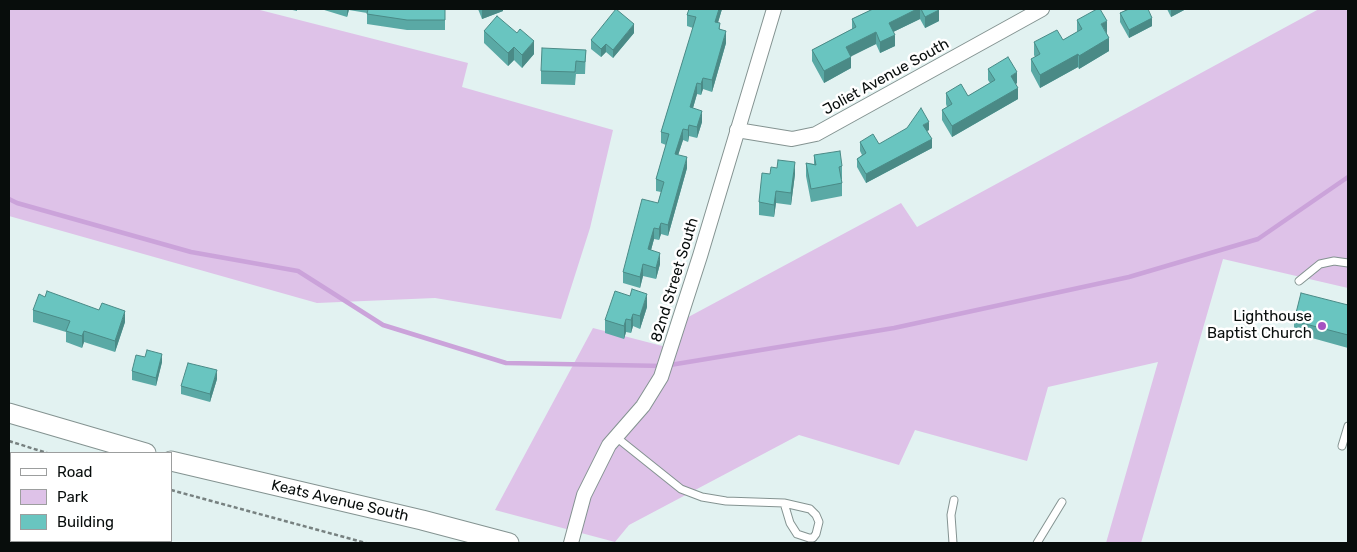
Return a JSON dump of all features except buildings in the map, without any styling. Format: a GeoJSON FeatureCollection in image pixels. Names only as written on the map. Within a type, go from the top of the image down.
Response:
{"type":"FeatureCollection","features":[{"type":"Feature","properties":{"kind":"main road"},"geometry":{"type":"LineString","coordinates":[[9,413],[143,452]]}},
{"type":"Feature","properties":{"kind":"main road","name":"Keats Avenue South"},"geometry":{"type":"LineString","coordinates":[[172,461],[422,520],[508,543]]}},
{"type":"Feature","properties":{"kind":"street","name":"82nd Street South"},"geometry":{"type":"LineString","coordinates":[[571,543],[584,495],[609,445],[643,406],[661,378],[700,256],[774,9]]}},
{"type":"Feature","properties":{"kind":"street","name":"Joliet Avenue South"},"geometry":{"type":"LineString","coordinates":[[737,130],[792,139],[816,134],[1042,9]]}},
{"type":"Feature","properties":{"kind":"lane"},"geometry":{"type":"LineString","coordinates":[[1300,281],[1320,264],[1334,261],[1348,262]]}},
{"type":"Feature","properties":{"kind":"lane"},"geometry":{"type":"LineString","coordinates":[[1342,446],[1348,426]]}},
{"type":"Feature","properties":{"kind":"lane"},"geometry":{"type":"LineString","coordinates":[[616,438],[681,489],[702,497],[726,501],[784,503],[810,509],[816,515],[819,522],[813,538],[797,534],[790,523],[784,503]]}},
{"type":"Feature","properties":{"kind":"lane"},"geometry":{"type":"LineString","coordinates":[[953,543],[951,515],[954,500]]}},
{"type":"Feature","properties":{"kind":"lane"},"geometry":{"type":"LineString","coordinates":[[1037,543],[1062,502]]}},
{"type":"Feature","properties":{"kind":"path"},"geometry":{"type":"LineString","coordinates":[[9,441],[44,452]]}},
{"type":"Feature","properties":{"kind":"path"},"geometry":{"type":"LineString","coordinates":[[172,490],[366,543]]}},
{"type":"Feature","properties":{"kind":"green space"},"geometry":{"type":"Polygon","coordinates":[[[9,9],[256,9],[468,63],[462,87],[613,130],[590,228],[561,319],[435,298],[317,303],[9,216],[9,9]]]}},
{"type":"Feature","properties":{"kind":"green space"},"geometry":{"type":"Polygon","coordinates":[[[1319,9],[1348,9],[1348,288],[1223,259],[1141,543],[1106,543],[1158,362],[1048,387],[1027,461],[915,430],[899,465],[799,435],[629,525],[615,542],[495,510],[593,328],[670,348],[679,322],[901,203],[917,227],[1319,9]]]}},
{"type":"Feature","properties":{"kind":"waterway"},"geometry":{"type":"LineString","coordinates":[[9,199],[17,203],[191,252],[298,271],[383,325],[506,363],[664,366],[894,328],[1129,277],[1258,239],[1348,177]]}},
{"type":"Feature","properties":{"kind":"place","name":"Lighthouse Baptist Church"},"geometry":{"type":"Point","coordinates":[1322,326]}}]}
